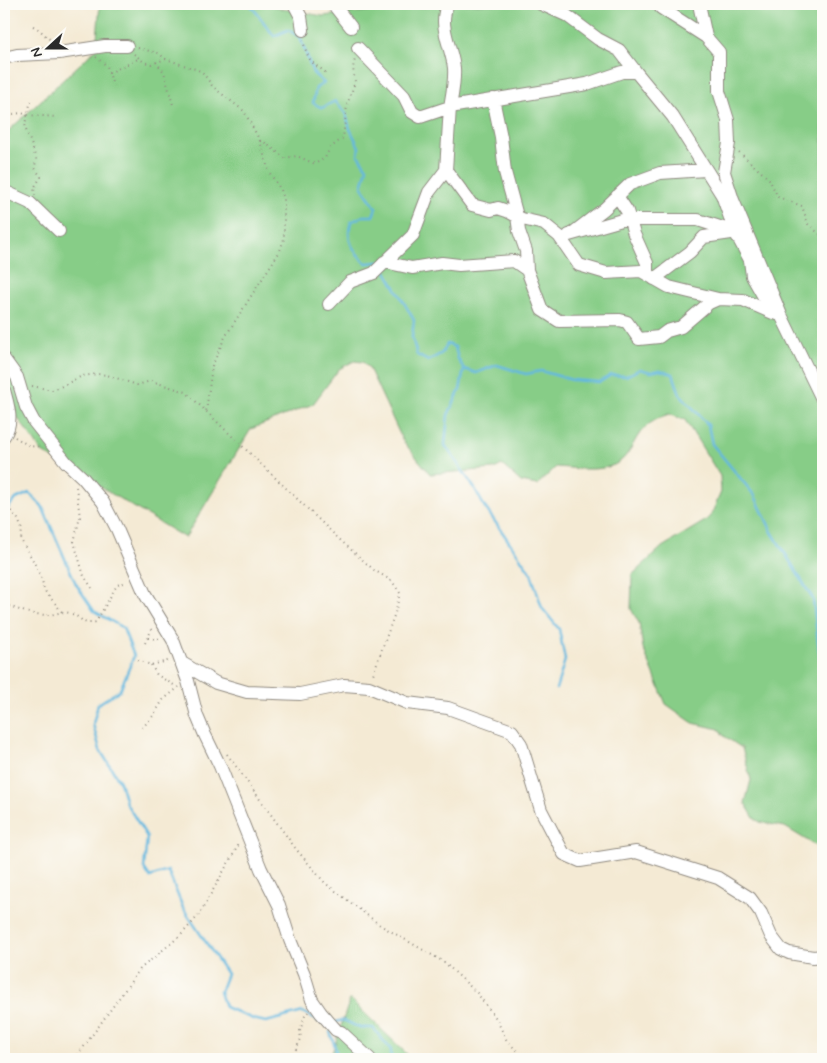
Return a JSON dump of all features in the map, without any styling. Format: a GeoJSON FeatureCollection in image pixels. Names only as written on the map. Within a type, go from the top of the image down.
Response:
{"type":"FeatureCollection","features":[{"type":"Feature","properties":{"kind":"street"},"geometry":{"type":"LineString","coordinates":[[294,4],[301,17],[303,30]]}},
{"type":"Feature","properties":{"kind":"street"},"geometry":{"type":"LineString","coordinates":[[333,4],[351,27]]}},
{"type":"Feature","properties":{"kind":"street"},"geometry":{"type":"LineString","coordinates":[[329,304],[350,282],[374,273],[413,235],[429,192],[446,170],[454,67],[445,36],[445,10],[448,4]]}},
{"type":"Feature","properties":{"kind":"street"},"geometry":{"type":"LineString","coordinates":[[541,4],[566,15],[598,39],[619,50],[673,117],[725,204],[735,232],[750,260],[752,276],[777,314],[823,401]]}},
{"type":"Feature","properties":{"kind":"street"},"geometry":{"type":"LineString","coordinates":[[658,4],[661,8],[706,37],[719,52],[719,91],[728,120],[728,142],[724,172],[777,314]]}},
{"type":"Feature","properties":{"kind":"street"},"geometry":{"type":"LineString","coordinates":[[700,4],[706,37]]}},
{"type":"Feature","properties":{"kind":"street"},"geometry":{"type":"LineString","coordinates":[[4,58],[17,54],[59,53],[86,48],[127,46]]}},
{"type":"Feature","properties":{"kind":"street"},"geometry":{"type":"LineString","coordinates":[[358,48],[404,96],[412,112],[420,117],[450,107],[587,84],[622,72],[636,72]]}},
{"type":"Feature","properties":{"kind":"street"},"geometry":{"type":"LineString","coordinates":[[494,99],[502,137],[506,172],[519,231],[526,251],[527,270],[542,310],[559,321],[620,320],[627,322],[639,338],[659,337],[667,331],[681,327],[709,302],[718,299]]}},
{"type":"Feature","properties":{"kind":"street"},"geometry":{"type":"LineString","coordinates":[[446,170],[472,205],[491,210],[498,208],[507,210],[522,219],[544,224],[566,237],[579,264],[606,273],[641,271],[669,287],[718,299],[743,300],[777,314]]}},
{"type":"Feature","properties":{"kind":"street"},"geometry":{"type":"LineString","coordinates":[[566,237],[604,209],[630,184],[660,173],[706,170]]}},
{"type":"Feature","properties":{"kind":"street"},"geometry":{"type":"LineString","coordinates":[[4,191],[30,203],[59,231]]}},
{"type":"Feature","properties":{"kind":"street"},"geometry":{"type":"LineString","coordinates":[[617,196],[627,211],[647,263],[650,276]]}},
{"type":"Feature","properties":{"kind":"street"},"geometry":{"type":"LineString","coordinates":[[650,276],[690,252],[706,237],[710,224],[725,204]]}},
{"type":"Feature","properties":{"kind":"street"},"geometry":{"type":"LineString","coordinates":[[566,237],[622,220],[698,220],[735,232]]}},
{"type":"Feature","properties":{"kind":"street"},"geometry":{"type":"LineString","coordinates":[[706,237],[735,232]]}},
{"type":"Feature","properties":{"kind":"street"},"geometry":{"type":"LineString","coordinates":[[384,262],[412,268],[442,263],[459,265],[514,261],[527,270]]}},
{"type":"Feature","properties":{"kind":"street"},"geometry":{"type":"LineString","coordinates":[[4,359],[17,377],[26,407]]}},
{"type":"Feature","properties":{"kind":"street"},"geometry":{"type":"LineString","coordinates":[[4,374],[34,422],[66,462],[83,478],[103,502],[117,529],[145,594],[173,640],[181,659],[205,735],[220,766],[261,869],[279,906],[311,996],[321,1013],[336,1030],[341,1032],[370,1059]]}},
{"type":"Feature","properties":{"kind":"street"},"geometry":{"type":"LineString","coordinates":[[4,390],[10,410],[5,433]]}},
{"type":"Feature","properties":{"kind":"street"},"geometry":{"type":"LineString","coordinates":[[181,659],[216,683],[247,692],[300,694],[344,685],[369,687],[407,703],[448,708],[512,731],[521,744],[541,810],[564,854],[580,860],[636,852],[718,878],[750,898],[771,936],[781,949],[788,953],[813,958],[823,956]]}},
{"type":"Feature","properties":{"kind":"path"},"geometry":{"type":"LineString","coordinates":[[33,26],[44,33],[49,40],[58,43]]}},
{"type":"Feature","properties":{"kind":"path"},"geometry":{"type":"LineString","coordinates":[[303,30],[302,36],[306,54],[313,63],[326,73]]}},
{"type":"Feature","properties":{"kind":"path"},"geometry":{"type":"LineString","coordinates":[[127,46],[144,62],[151,64],[166,59]]}},
{"type":"Feature","properties":{"kind":"path"},"geometry":{"type":"LineString","coordinates":[[127,46],[158,53],[166,59],[203,73],[213,87],[244,111],[260,141],[269,172],[281,190],[284,199],[284,239],[280,251],[225,337],[212,366],[206,412]]}},
{"type":"Feature","properties":{"kind":"path"},"geometry":{"type":"LineString","coordinates":[[86,48],[92,51],[99,61],[107,66],[113,86]]}},
{"type":"Feature","properties":{"kind":"path"},"geometry":{"type":"LineString","coordinates":[[260,141],[285,158],[297,156],[315,164],[325,158],[330,148],[344,138],[347,105],[356,82],[353,68],[358,48]]}},
{"type":"Feature","properties":{"kind":"path"},"geometry":{"type":"LineString","coordinates":[[110,73],[138,58]]}},
{"type":"Feature","properties":{"kind":"path"},"geometry":{"type":"LineString","coordinates":[[156,62],[164,72],[172,105]]}},
{"type":"Feature","properties":{"kind":"path"},"geometry":{"type":"LineString","coordinates":[[30,203],[35,194],[34,188],[41,178],[35,168],[36,159],[26,130],[27,115],[31,101]]}},
{"type":"Feature","properties":{"kind":"path"},"geometry":{"type":"LineString","coordinates":[[4,110],[12,114],[22,113],[58,117]]}},
{"type":"Feature","properties":{"kind":"path"},"geometry":{"type":"LineString","coordinates":[[728,142],[769,179],[778,198],[802,206],[808,224],[823,237]]}},
{"type":"Feature","properties":{"kind":"path"},"geometry":{"type":"LineString","coordinates":[[17,377],[32,386],[52,390],[82,376],[98,374],[137,385],[151,381],[186,392],[339,539],[374,570],[392,581],[400,593],[395,613],[369,687]]}},
{"type":"Feature","properties":{"kind":"path"},"geometry":{"type":"LineString","coordinates":[[5,433],[29,446],[47,445],[50,442]]}},
{"type":"Feature","properties":{"kind":"path"},"geometry":{"type":"LineString","coordinates":[[76,487],[80,517],[74,542],[84,576],[92,588]]}},
{"type":"Feature","properties":{"kind":"path"},"geometry":{"type":"LineString","coordinates":[[4,504],[17,518],[22,529],[23,545],[34,562],[44,590],[62,612]]}},
{"type":"Feature","properties":{"kind":"path"},"geometry":{"type":"LineString","coordinates":[[4,606],[32,614],[49,615],[62,612],[75,615],[83,622],[91,624],[96,622],[117,585],[129,581],[131,576],[136,574]]}},
{"type":"Feature","properties":{"kind":"path"},"geometry":{"type":"LineString","coordinates":[[138,660],[151,665],[181,659]]}},
{"type":"Feature","properties":{"kind":"path"},"geometry":{"type":"LineString","coordinates":[[151,665],[157,675],[178,688],[182,693]]}},
{"type":"Feature","properties":{"kind":"path"},"geometry":{"type":"LineString","coordinates":[[142,728],[153,716],[163,700],[178,688],[187,677]]}},
{"type":"Feature","properties":{"kind":"path"},"geometry":{"type":"LineString","coordinates":[[224,749],[296,849],[324,883],[380,925],[444,962],[477,993],[496,1018],[506,1039],[524,1059]]}},
{"type":"Feature","properties":{"kind":"path"},"geometry":{"type":"LineString","coordinates":[[75,1059],[140,969],[181,935],[199,915],[247,832]]}},
{"type":"Feature","properties":{"kind":"path"},"geometry":{"type":"LineString","coordinates":[[298,1059],[295,1051],[301,1039],[300,1031],[305,1016],[308,1013],[307,1000],[311,996]]}},
{"type":"Feature","properties":{"kind":"green space"},"geometry":{"type":"Polygon","coordinates":[[[100,4],[270,4],[283,9],[323,16],[426,7],[433,4],[823,4],[823,850],[785,827],[760,822],[754,818],[745,803],[751,780],[742,748],[724,736],[719,729],[693,723],[666,704],[643,648],[639,623],[631,609],[632,575],[662,547],[705,521],[711,515],[721,492],[720,476],[685,420],[669,414],[653,421],[640,433],[623,459],[614,465],[593,469],[556,467],[537,485],[521,482],[502,465],[494,469],[430,474],[403,441],[369,368],[363,362],[354,361],[339,369],[313,404],[251,429],[185,538],[42,452],[4,399],[4,135],[96,49],[100,4]]]}},
{"type":"Feature","properties":{"kind":"green space"},"geometry":{"type":"Polygon","coordinates":[[[350,999],[412,1059],[330,1059],[350,999]]]}},
{"type":"Feature","properties":{"kind":"waterway"},"geometry":{"type":"LineString","coordinates":[[250,4],[274,36],[288,30],[300,37],[313,73],[324,83],[316,88],[313,103],[322,108],[335,101],[346,114],[350,129],[359,147],[358,155],[367,168],[362,187],[376,208],[373,216],[363,216],[351,222],[349,228],[351,245],[366,263],[379,262]]}},
{"type":"Feature","properties":{"kind":"waterway"},"geometry":{"type":"LineString","coordinates":[[384,268],[414,320],[412,337],[417,355],[428,361],[442,353],[447,344],[455,347],[458,359],[464,369],[460,390],[448,415],[445,445],[475,489],[484,506],[531,573],[542,608],[559,629],[565,660],[556,689]]}},
{"type":"Feature","properties":{"kind":"waterway"},"geometry":{"type":"LineString","coordinates":[[464,369],[476,373],[497,365],[526,374],[541,371],[572,380],[600,382],[611,375],[626,376],[640,369],[651,372],[660,370],[673,374],[680,394],[708,425],[712,444],[755,496],[772,532],[813,599],[821,667],[823,669]]}},
{"type":"Feature","properties":{"kind":"waterway"},"geometry":{"type":"LineString","coordinates":[[4,512],[16,499],[29,493],[42,506],[76,584],[94,611],[123,628],[134,656],[120,690],[98,704],[93,724],[100,750],[120,782],[126,803],[147,837],[144,868],[150,877],[168,871],[183,908],[227,974],[220,992],[225,1007],[253,1019],[266,1022],[303,1012],[322,1023]]}},
{"type":"Feature","properties":{"kind":"waterway"},"geometry":{"type":"LineString","coordinates":[[335,1023],[341,1020],[359,1027],[373,1028],[391,1050],[391,1059]]}},
{"type":"Feature","properties":{"kind":"waterway"},"geometry":{"type":"LineString","coordinates":[[330,1032],[336,1050],[334,1059]]}}]}
